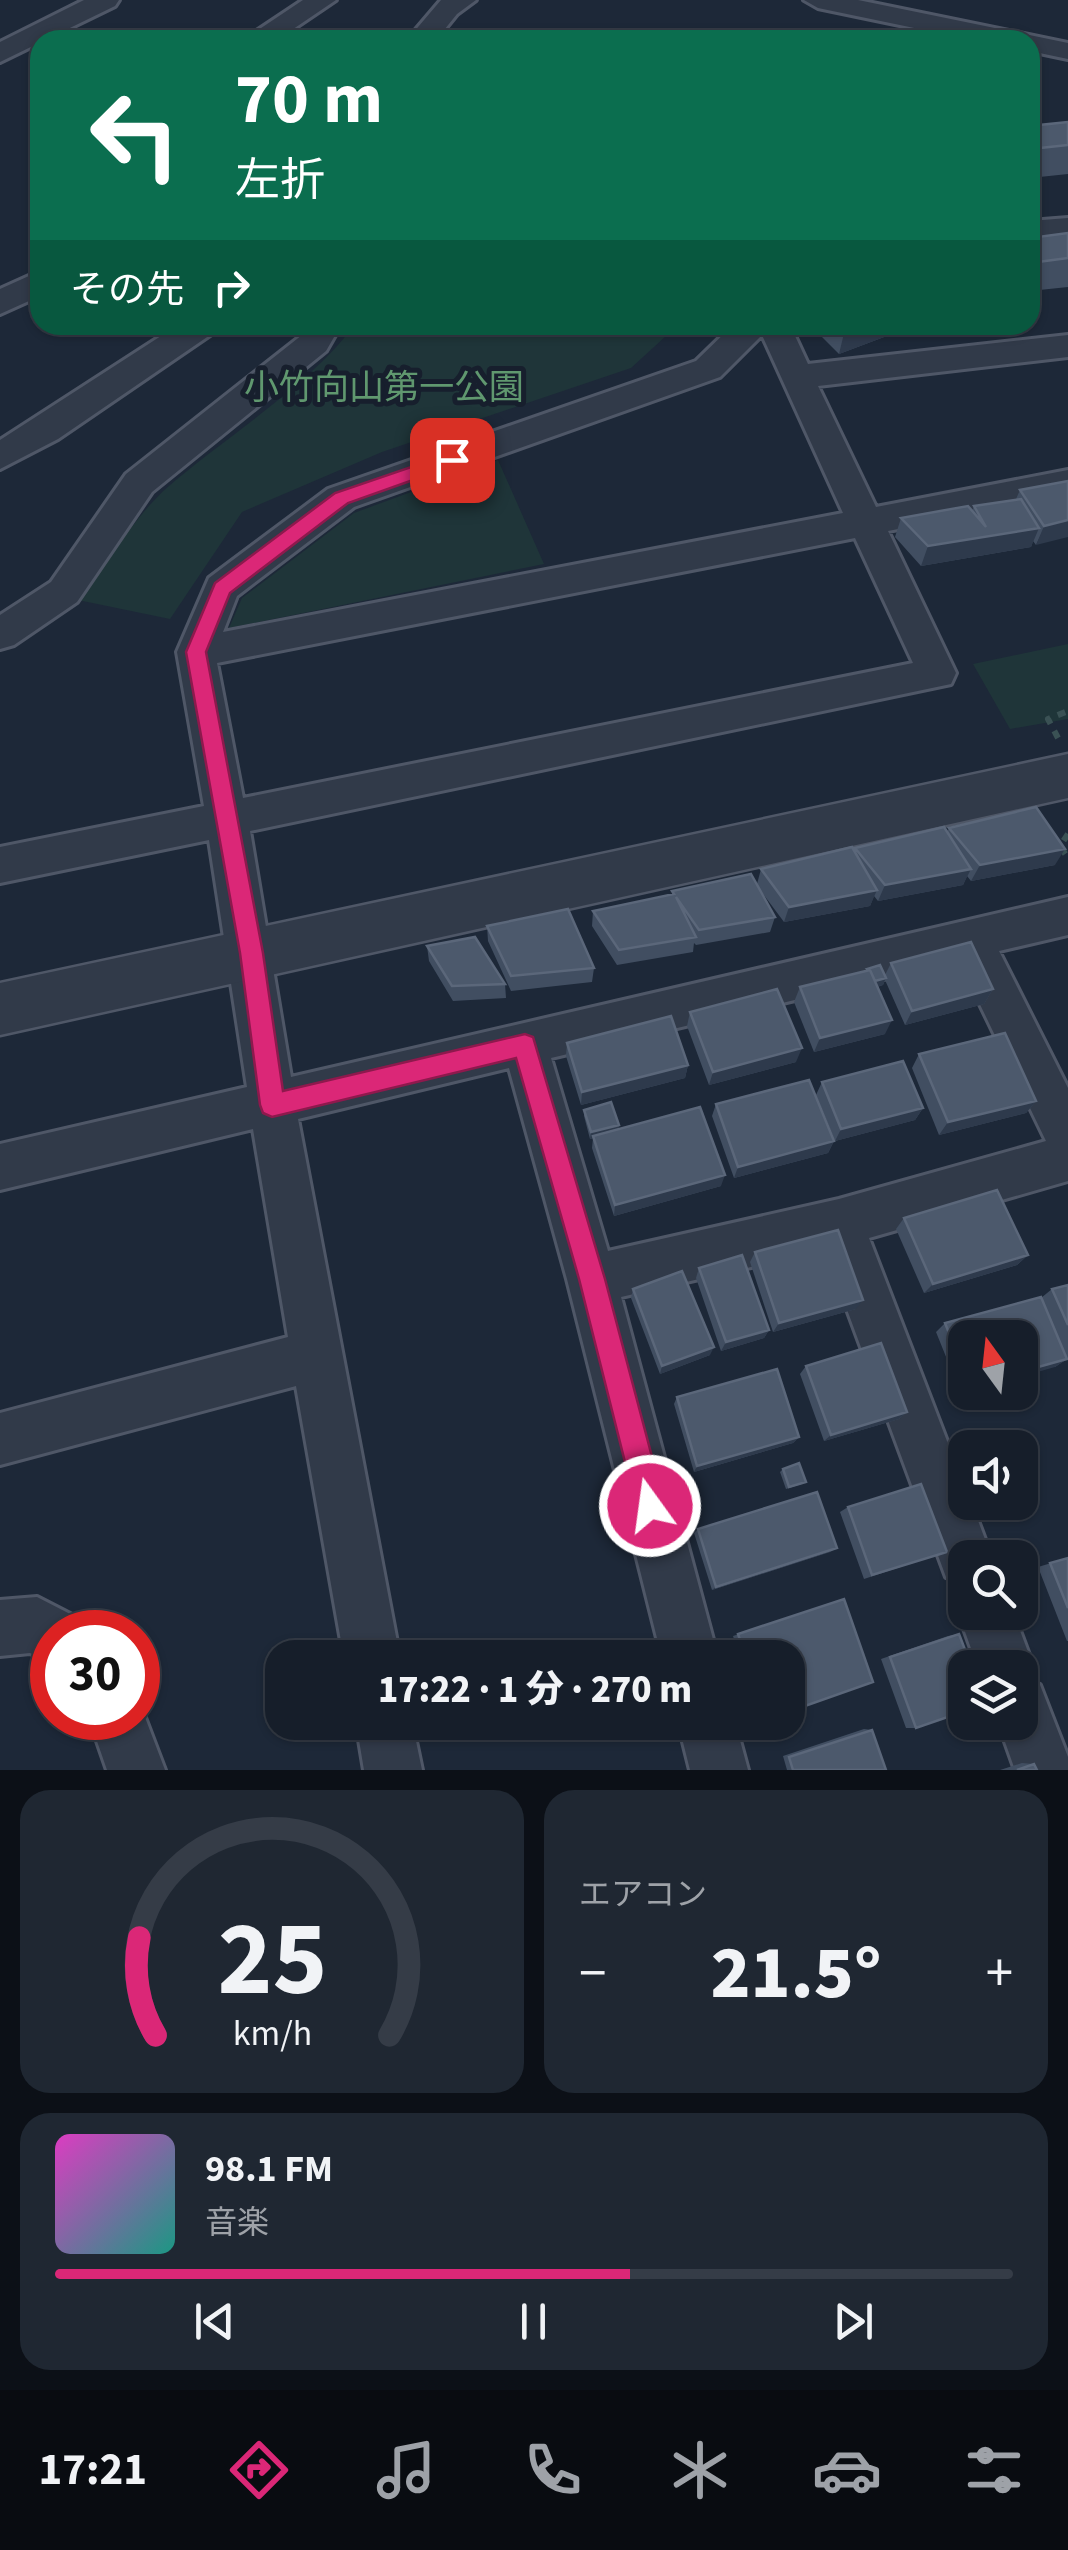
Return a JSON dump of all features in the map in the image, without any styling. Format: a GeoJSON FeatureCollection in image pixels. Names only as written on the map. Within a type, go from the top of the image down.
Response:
{"type":"FeatureCollection","features":[{"type":"Feature","properties":{"kind":"street"},"geometry":{"type":"LineString","coordinates":[[46,30],[105,0]]}},
{"type":"Feature","properties":{"kind":"street"},"geometry":{"type":"LineString","coordinates":[[273,30],[322,0]]}},
{"type":"Feature","properties":{"kind":"street"},"geometry":{"type":"LineString","coordinates":[[429,30],[446,8],[462,0]]}},
{"type":"Feature","properties":{"kind":"street"},"geometry":{"type":"LineString","coordinates":[[818,0],[965,30]]}},
{"type":"Feature","properties":{"kind":"street"},"geometry":{"type":"LineString","coordinates":[[0,53],[30,38]]}},
{"type":"Feature","properties":{"kind":"street"},"geometry":{"type":"LineString","coordinates":[[1040,45],[1068,51]]}},
{"type":"Feature","properties":{"kind":"street"},"geometry":{"type":"LineString","coordinates":[[1040,230],[1068,228]]}},
{"type":"Feature","properties":{"kind":"street"},"geometry":{"type":"LineString","coordinates":[[0,302],[30,287]]}},
{"type":"Feature","properties":{"kind":"street"},"geometry":{"type":"LineString","coordinates":[[0,456],[46,430],[186,335]]}},
{"type":"Feature","properties":{"kind":"street"},"geometry":{"type":"LineString","coordinates":[[0,634],[64,592],[140,482],[314,343],[319,335]]}},
{"type":"Feature","properties":{"kind":"street"},"geometry":{"type":"LineString","coordinates":[[369,1640],[272,1105],[252,953],[196,652],[222,588],[342,498],[708,369],[743,335]]}},
{"type":"Feature","properties":{"kind":"street"},"geometry":{"type":"LineString","coordinates":[[0,865],[938,673],[779,335]]}},
{"type":"Feature","properties":{"kind":"street"},"geometry":{"type":"LineString","coordinates":[[798,376],[1068,346]]}},
{"type":"Feature","properties":{"kind":"street"},"geometry":{"type":"LineString","coordinates":[[196,652],[1068,483]]}},
{"type":"Feature","properties":{"kind":"street"},"geometry":{"type":"LineString","coordinates":[[0,1009],[1065,761]]}},
{"type":"Feature","properties":{"kind":"street"},"geometry":{"type":"LineString","coordinates":[[0,1166],[1068,916]]}},
{"type":"Feature","properties":{"kind":"street"},"geometry":{"type":"LineString","coordinates":[[970,939],[1068,1136]]}},
{"type":"Feature","properties":{"kind":"street"},"geometry":{"type":"LineString","coordinates":[[525,1045],[592,1279],[685,1640]]}},
{"type":"Feature","properties":{"kind":"street"},"geometry":{"type":"LineString","coordinates":[[592,1279],[839,1223],[1068,1158]]}},
{"type":"Feature","properties":{"kind":"street"},"geometry":{"type":"LineString","coordinates":[[839,1223],[958,1540]]}},
{"type":"Feature","properties":{"kind":"street"},"geometry":{"type":"LineString","coordinates":[[0,1440],[316,1356]]}},
{"type":"Feature","properties":{"kind":"street"},"geometry":{"type":"LineString","coordinates":[[0,1628],[30,1626]]}},
{"type":"Feature","properties":{"kind":"street"},"geometry":{"type":"LineString","coordinates":[[125,1740],[136,1770]]}},
{"type":"Feature","properties":{"kind":"street"},"geometry":{"type":"LineString","coordinates":[[387,1740],[393,1770]]}},
{"type":"Feature","properties":{"kind":"street"},"geometry":{"type":"LineString","coordinates":[[711,1740],[719,1770]]}},
{"type":"Feature","properties":{"kind":"street"},"geometry":{"type":"LineString","coordinates":[[1033,1740],[1044,1770]]}},
{"type":"Feature","properties":{"kind":"path"},"geometry":{"type":"LineString","coordinates":[[1065,761],[1048,720],[1068,710]]}},
{"type":"Feature","properties":{"kind":"path"},"geometry":{"type":"LineString","coordinates":[[1068,834],[1060,846],[1068,858]]}},
{"type":"Feature","properties":{"kind":"green space","name":"小竹向山第一公園"},"geometry":{"type":"Polygon","coordinates":[[[346,335],[667,335],[631,368],[382,452],[242,512],[170,619],[78,600],[157,498],[292,389],[346,335]]]}},
{"type":"Feature","properties":{"kind":"green space"},"geometry":{"type":"Polygon","coordinates":[[[498,460],[544,564],[229,628],[242,598],[354,513],[498,460]]]}},
{"type":"Feature","properties":{"kind":"green space"},"geometry":{"type":"Polygon","coordinates":[[[1068,644],[1068,719],[1010,729],[973,664],[1068,644]]]}},
{"type":"Feature","properties":{"kind":"building"},"geometry":{"type":"Polygon","coordinates":[[[1068,122],[1068,145],[1040,148],[1040,125],[1068,122]]]}},
{"type":"Feature","properties":{"kind":"building"},"geometry":{"type":"Polygon","coordinates":[[[1068,233],[1068,258],[1040,262],[1040,237],[1068,233]]]}},
{"type":"Feature","properties":{"kind":"building"},"geometry":{"type":"Polygon","coordinates":[[[1068,481],[1068,520],[1044,526],[1020,490],[1068,481]]]}},
{"type":"Feature","properties":{"kind":"building"},"geometry":{"type":"Polygon","coordinates":[[[1021,499],[1039,528],[928,546],[901,518],[968,506],[986,527],[974,506],[1021,499]]]}},
{"type":"Feature","properties":{"kind":"building"},"geometry":{"type":"Polygon","coordinates":[[[1036,807],[1065,849],[980,865],[949,828],[1036,807]]]}},
{"type":"Feature","properties":{"kind":"building"},"geometry":{"type":"Polygon","coordinates":[[[944,827],[971,869],[885,885],[855,848],[944,827]]]}},
{"type":"Feature","properties":{"kind":"building"},"geometry":{"type":"Polygon","coordinates":[[[852,847],[877,890],[789,907],[761,869],[852,847]]]}},
{"type":"Feature","properties":{"kind":"building"},"geometry":{"type":"Polygon","coordinates":[[[751,874],[775,917],[699,930],[676,897],[696,937],[619,950],[593,911],[674,894],[672,891],[751,874]]]}},
{"type":"Feature","properties":{"kind":"building"},"geometry":{"type":"Polygon","coordinates":[[[568,909],[594,968],[511,976],[487,926],[568,909]]]}},
{"type":"Feature","properties":{"kind":"building"},"geometry":{"type":"Polygon","coordinates":[[[475,937],[505,984],[452,986],[427,946],[475,937]]]}},
{"type":"Feature","properties":{"kind":"building"},"geometry":{"type":"Polygon","coordinates":[[[971,942],[993,989],[912,1011],[891,963],[971,942]]]}},
{"type":"Feature","properties":{"kind":"building"},"geometry":{"type":"Polygon","coordinates":[[[880,965],[886,978],[875,981],[867,969],[880,965]]]}},
{"type":"Feature","properties":{"kind":"building"},"geometry":{"type":"Polygon","coordinates":[[[870,970],[892,1020],[820,1038],[800,987],[870,970]]]}},
{"type":"Feature","properties":{"kind":"building"},"geometry":{"type":"Polygon","coordinates":[[[777,989],[802,1048],[713,1072],[690,1012],[777,989]]]}},
{"type":"Feature","properties":{"kind":"building"},"geometry":{"type":"Polygon","coordinates":[[[671,1016],[688,1065],[582,1092],[567,1043],[671,1016]]]}},
{"type":"Feature","properties":{"kind":"building"},"geometry":{"type":"Polygon","coordinates":[[[1005,1033],[1036,1101],[948,1122],[919,1054],[1005,1033]]]}},
{"type":"Feature","properties":{"kind":"building"},"geometry":{"type":"Polygon","coordinates":[[[903,1061],[923,1108],[841,1129],[822,1082],[903,1061]]]}},
{"type":"Feature","properties":{"kind":"building"},"geometry":{"type":"Polygon","coordinates":[[[809,1080],[834,1141],[738,1167],[716,1104],[809,1080]]]}},
{"type":"Feature","properties":{"kind":"building"},"geometry":{"type":"Polygon","coordinates":[[[611,1102],[619,1125],[591,1132],[584,1110],[611,1102]]]}},
{"type":"Feature","properties":{"kind":"building"},"geometry":{"type":"Polygon","coordinates":[[[700,1107],[725,1175],[615,1205],[593,1136],[700,1107]]]}},
{"type":"Feature","properties":{"kind":"building"},"geometry":{"type":"Polygon","coordinates":[[[997,1190],[1028,1255],[933,1284],[904,1218],[997,1190]]]}},
{"type":"Feature","properties":{"kind":"building"},"geometry":{"type":"Polygon","coordinates":[[[838,1230],[863,1300],[779,1323],[755,1252],[838,1230]]]}},
{"type":"Feature","properties":{"kind":"building"},"geometry":{"type":"Polygon","coordinates":[[[742,1255],[769,1330],[726,1342],[699,1268],[742,1255]]]}},
{"type":"Feature","properties":{"kind":"building"},"geometry":{"type":"Polygon","coordinates":[[[682,1271],[714,1347],[662,1366],[633,1289],[682,1271]]]}},
{"type":"Feature","properties":{"kind":"building"},"geometry":{"type":"Polygon","coordinates":[[[1068,1285],[1068,1325],[1052,1289],[1068,1285]]]}},
{"type":"Feature","properties":{"kind":"building"},"geometry":{"type":"Polygon","coordinates":[[[1041,1297],[1067,1359],[1038,1367],[1038,1320],[956,1320],[1041,1297]]]}},
{"type":"Feature","properties":{"kind":"building"},"geometry":{"type":"Polygon","coordinates":[[[881,1343],[907,1412],[831,1435],[806,1366],[881,1343]]]}},
{"type":"Feature","properties":{"kind":"building"},"geometry":{"type":"Polygon","coordinates":[[[777,1369],[799,1437],[697,1466],[677,1397],[777,1369]]]}},
{"type":"Feature","properties":{"kind":"building"},"geometry":{"type":"Polygon","coordinates":[[[799,1463],[806,1482],[789,1487],[783,1469],[799,1463]]]}},
{"type":"Feature","properties":{"kind":"building"},"geometry":{"type":"Polygon","coordinates":[[[921,1484],[947,1552],[872,1575],[848,1507],[921,1484]]]}},
{"type":"Feature","properties":{"kind":"building"},"geometry":{"type":"Polygon","coordinates":[[[817,1492],[837,1548],[716,1587],[698,1529],[817,1492]]]}},
{"type":"Feature","properties":{"kind":"building"},"geometry":{"type":"Polygon","coordinates":[[[1068,1558],[1068,1608],[1050,1563],[1068,1558]]]}},
{"type":"Feature","properties":{"kind":"building"},"geometry":{"type":"Polygon","coordinates":[[[844,1599],[873,1682],[805,1706],[805,1640],[740,1640],[738,1634],[844,1599]]]}},
{"type":"Feature","properties":{"kind":"building"},"geometry":{"type":"Polygon","coordinates":[[[959,1634],[965,1650],[948,1650],[948,1717],[916,1728],[890,1657],[959,1634]]]}},
{"type":"Feature","properties":{"kind":"building"},"geometry":{"type":"Polygon","coordinates":[[[872,1730],[886,1770],[793,1770],[789,1757],[872,1730]]]}},
{"type":"Feature","properties":{"kind":"route"},"geometry":{"type":"LineString","coordinates":[[452,460],[342,498],[222,588],[196,652],[252,953],[272,1105],[525,1045],[592,1279],[650,1506]]}}]}
